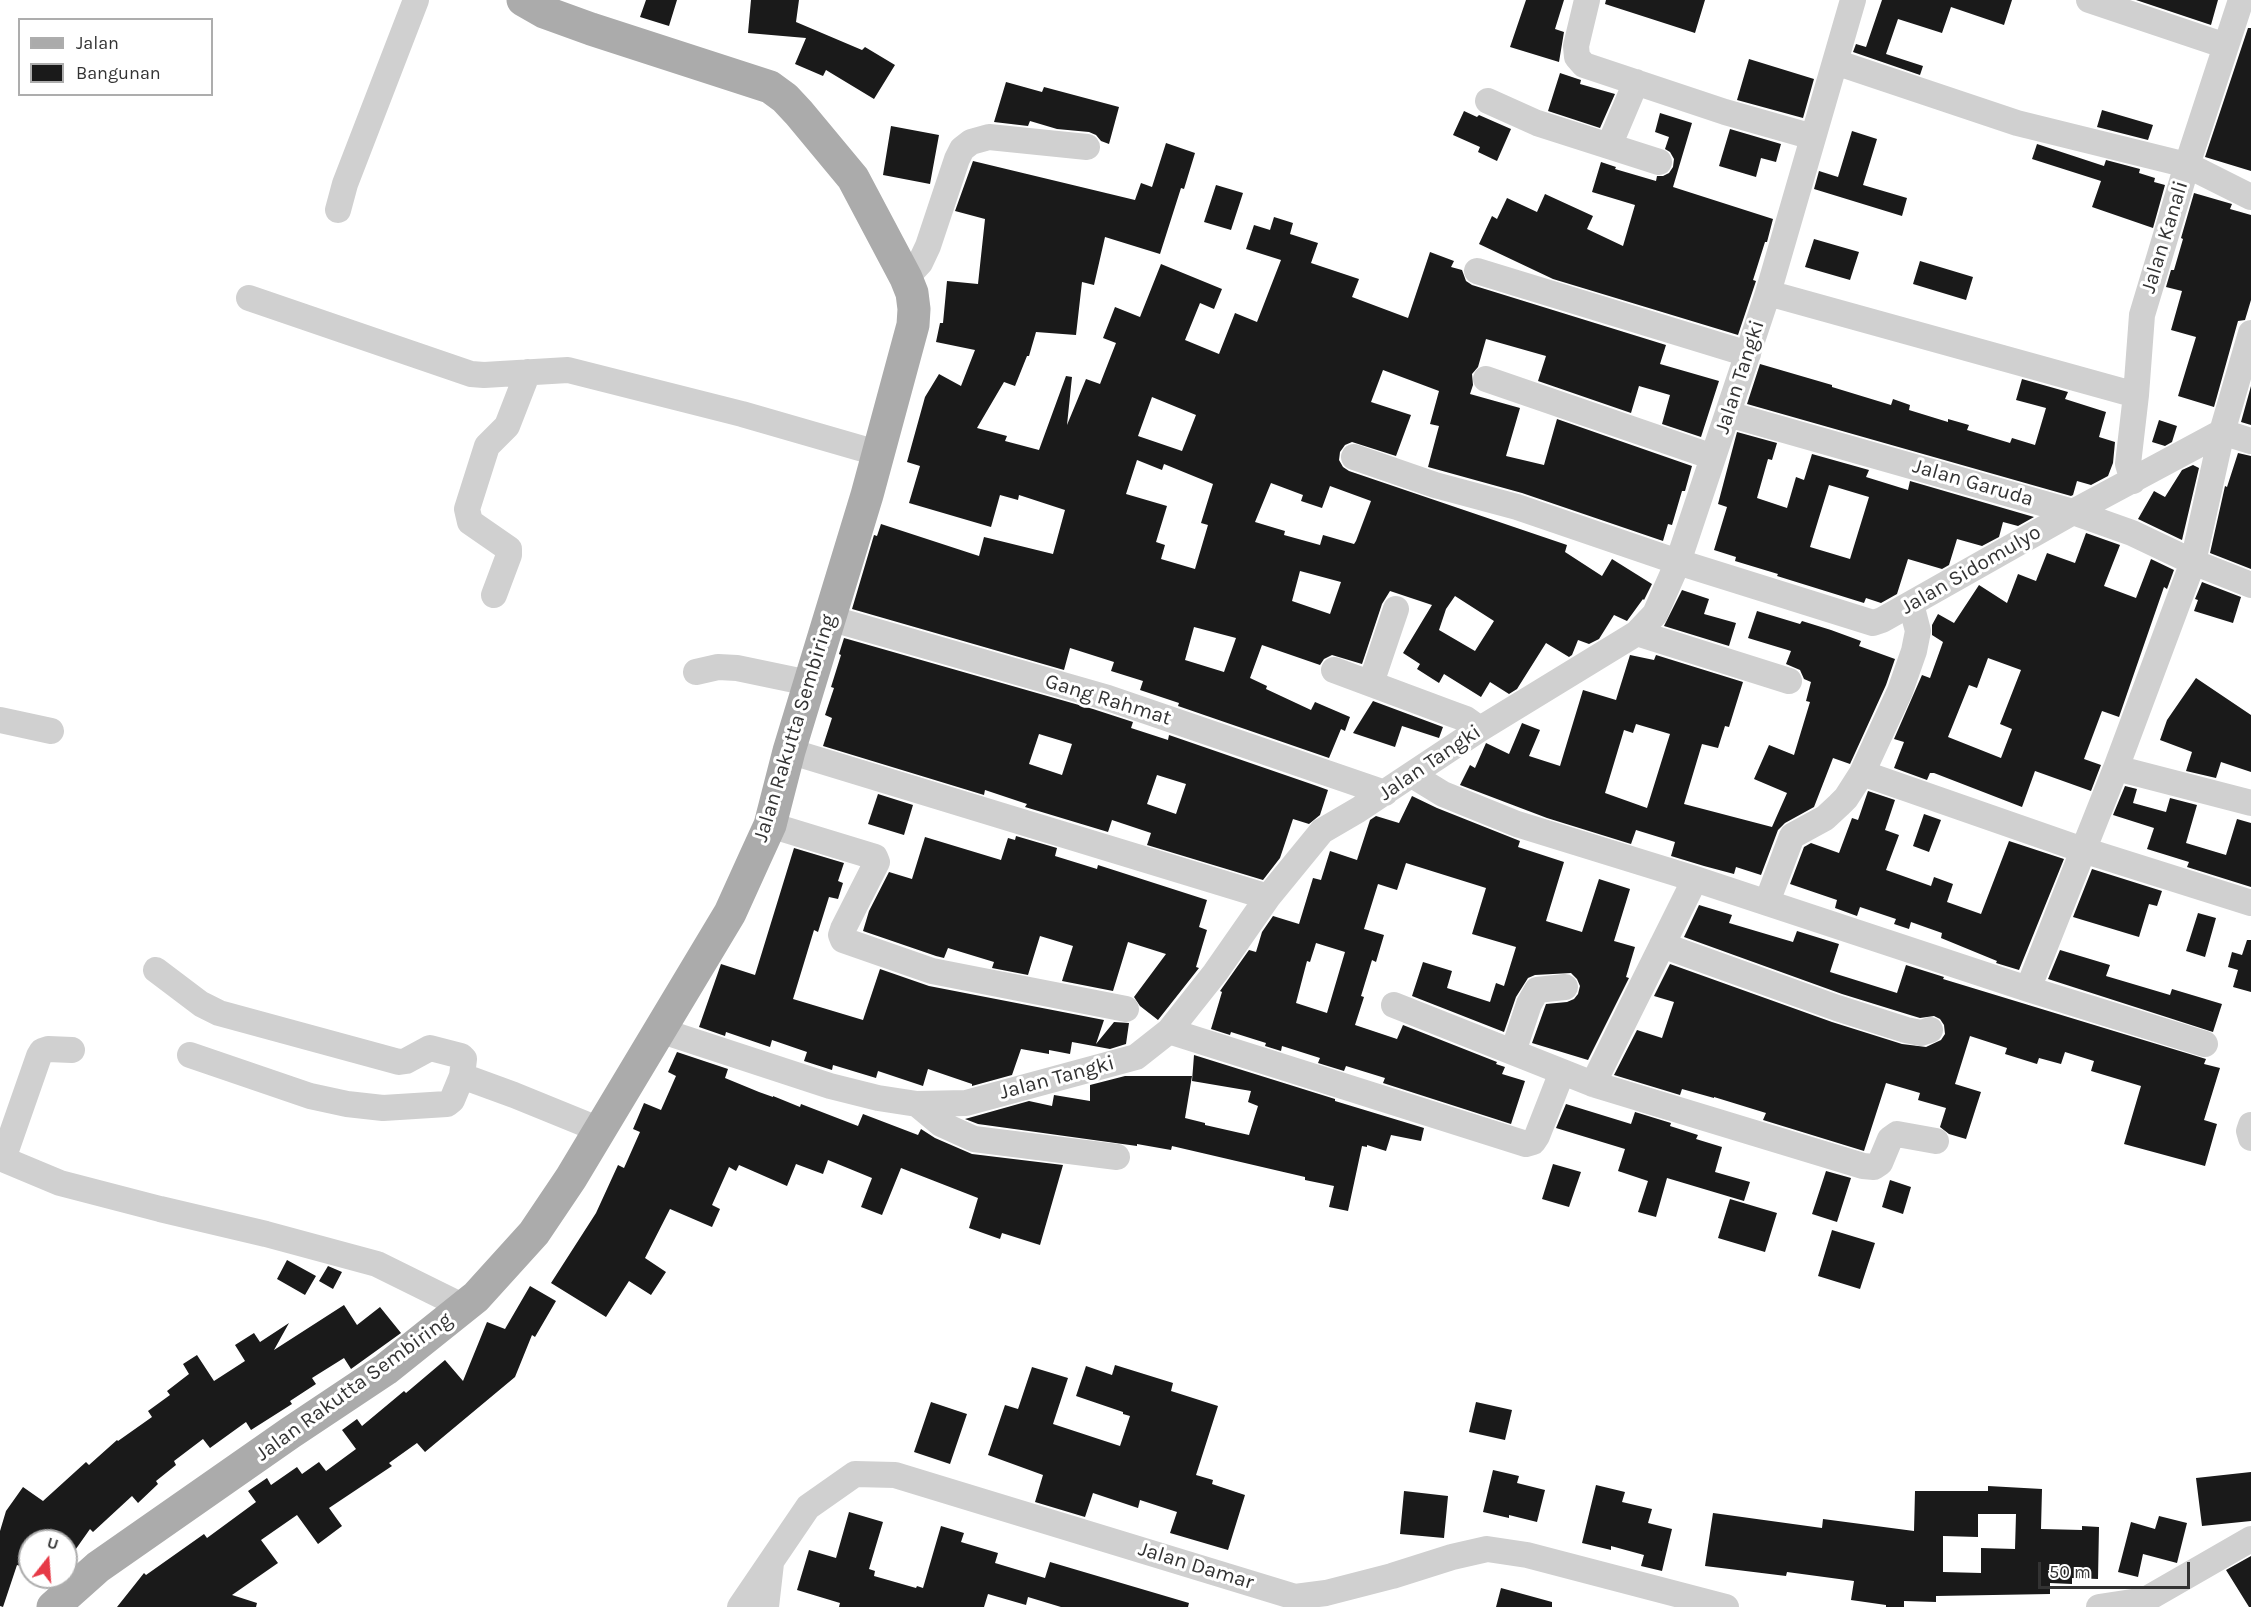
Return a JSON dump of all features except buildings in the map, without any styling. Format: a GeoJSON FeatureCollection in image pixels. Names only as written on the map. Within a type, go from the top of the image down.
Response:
{"type":"FeatureCollection","features":[{"type":"Feature","properties":{"kind":"main road","name":"Jalan Rakutta Sembiring"},"geometry":{"type":"LineString","coordinates":[[53,1607],[98,1568],[290,1433],[386,1369],[464,1307],[499,1273],[534,1233],[600,1130],[730,913],[770,825],[789,751],[867,495],[913,325],[912,293],[853,178],[785,98],[770,87],[591,29],[544,12],[523,0]]}},
{"type":"Feature","properties":{"kind":"street"},"geometry":{"type":"LineString","coordinates":[[338,210],[345,184],[416,0]]}},
{"type":"Feature","properties":{"kind":"street"},"geometry":{"type":"LineString","coordinates":[[1587,0],[1576,46],[1577,57],[1584,65],[1725,112],[1812,137]]}},
{"type":"Feature","properties":{"kind":"street","name":"Jalan Tangki"},"geometry":{"type":"LineString","coordinates":[[659,1030],[831,1086],[878,1098],[916,1104],[966,1103],[1136,1057],[1169,1031],[1215,973],[1268,897],[1322,831],[1385,793],[1480,729],[1638,633],[1655,614],[1678,562],[1768,293],[1853,0]]}},
{"type":"Feature","properties":{"kind":"street"},"geometry":{"type":"LineString","coordinates":[[2089,0],[2226,46]]}},
{"type":"Feature","properties":{"kind":"street","name":"Jalan Kanali"},"geometry":{"type":"LineString","coordinates":[[2133,481],[2128,464],[2142,315],[2187,165],[2241,0]]}},
{"type":"Feature","properties":{"kind":"street"},"geometry":{"type":"LineString","coordinates":[[1835,62],[2017,123],[2187,165],[2251,198]]}},
{"type":"Feature","properties":{"kind":"street"},"geometry":{"type":"LineString","coordinates":[[1609,146],[1636,82]]}},
{"type":"Feature","properties":{"kind":"street"},"geometry":{"type":"LineString","coordinates":[[1488,101],[1537,123],[1659,162]]}},
{"type":"Feature","properties":{"kind":"street"},"geometry":{"type":"LineString","coordinates":[[906,278],[920,263],[928,246],[957,159],[962,148],[970,142],[989,137],[1087,147]]}},
{"type":"Feature","properties":{"kind":"street"},"geometry":{"type":"LineString","coordinates":[[1477,271],[1748,354]]}},
{"type":"Feature","properties":{"kind":"street"},"geometry":{"type":"LineString","coordinates":[[1768,293],[2136,395]]}},
{"type":"Feature","properties":{"kind":"street"},"geometry":{"type":"LineString","coordinates":[[249,298],[471,374],[574,371],[742,414],[877,453]]}},
{"type":"Feature","properties":{"kind":"street"},"geometry":{"type":"LineString","coordinates":[[2028,989],[2116,768],[2193,562],[2222,432],[2251,333]]}},
{"type":"Feature","properties":{"kind":"street"},"geometry":{"type":"LineString","coordinates":[[495,595],[509,549],[470,522],[467,509],[487,446],[507,426],[528,372]]}},
{"type":"Feature","properties":{"kind":"street"},"geometry":{"type":"LineString","coordinates":[[1486,379],[1713,458]]}},
{"type":"Feature","properties":{"kind":"street","name":"Jalan Garuda"},"geometry":{"type":"LineString","coordinates":[[1726,420],[1728,414],[2073,512],[2132,533],[2193,562],[2251,585]]}},
{"type":"Feature","properties":{"kind":"street"},"geometry":{"type":"LineString","coordinates":[[2222,432],[2251,441]]}},
{"type":"Feature","properties":{"kind":"street","name":"Jalan Sidomulyo"},"geometry":{"type":"LineString","coordinates":[[1354,456],[1435,485],[1517,507],[1678,562],[1873,623],[2222,432]]}},
{"type":"Feature","properties":{"kind":"street"},"geometry":{"type":"LineString","coordinates":[[1767,902],[1792,836],[1832,812],[1846,798],[1862,773],[1900,692],[1914,651],[1918,631],[1911,604]]}},
{"type":"Feature","properties":{"kind":"street"},"geometry":{"type":"LineString","coordinates":[[1371,682],[1396,609]]}},
{"type":"Feature","properties":{"kind":"street","name":"Gang Rahmat"},"geometry":{"type":"LineString","coordinates":[[829,618],[1108,698],[1385,793]]}},
{"type":"Feature","properties":{"kind":"street"},"geometry":{"type":"LineString","coordinates":[[1638,633],[1789,681]]}},
{"type":"Feature","properties":{"kind":"street"},"geometry":{"type":"LineString","coordinates":[[696,672],[718,667],[737,668],[809,684]]}},
{"type":"Feature","properties":{"kind":"street"},"geometry":{"type":"LineString","coordinates":[[1334,670],[1466,719],[1480,729]]}},
{"type":"Feature","properties":{"kind":"street"},"geometry":{"type":"LineString","coordinates":[[0,720],[51,731]]}},
{"type":"Feature","properties":{"kind":"street"},"geometry":{"type":"LineString","coordinates":[[789,751],[1268,897]]}},
{"type":"Feature","properties":{"kind":"street"},"geometry":{"type":"LineString","coordinates":[[2116,768],[2251,803]]}},
{"type":"Feature","properties":{"kind":"street"},"geometry":{"type":"LineString","coordinates":[[1862,773],[2083,850],[2251,903]]}},
{"type":"Feature","properties":{"kind":"street"},"geometry":{"type":"LineString","coordinates":[[1412,775],[1443,794],[1517,824],[1767,902],[2028,989],[2205,1044]]}},
{"type":"Feature","properties":{"kind":"street"},"geometry":{"type":"LineString","coordinates":[[770,825],[875,857],[876,862],[843,929],[841,935],[843,940],[932,971],[1126,1010]]}},
{"type":"Feature","properties":{"kind":"street"},"geometry":{"type":"LineString","coordinates":[[1593,1084],[1695,879]]}},
{"type":"Feature","properties":{"kind":"street"},"geometry":{"type":"LineString","coordinates":[[1662,945],[1837,1008],[1906,1030],[1921,1033],[1930,1030]]}},
{"type":"Feature","properties":{"kind":"street"},"geometry":{"type":"LineString","coordinates":[[156,970],[209,1009],[399,1062],[406,1061],[430,1048],[461,1056],[464,1059],[462,1076],[452,1100],[447,1104],[383,1108],[347,1104],[310,1096],[190,1055]]}},
{"type":"Feature","properties":{"kind":"street"},"geometry":{"type":"LineString","coordinates":[[1513,1052],[1529,1004],[1537,990],[1565,987]]}},
{"type":"Feature","properties":{"kind":"street"},"geometry":{"type":"LineString","coordinates":[[1394,1005],[1593,1084],[1871,1168],[1880,1163],[1890,1139],[1897,1134],[1936,1141]]}},
{"type":"Feature","properties":{"kind":"street"},"geometry":{"type":"LineString","coordinates":[[1169,1031],[1526,1144],[1533,1142],[1537,1136],[1562,1072]]}},
{"type":"Feature","properties":{"kind":"street"},"geometry":{"type":"LineString","coordinates":[[72,1050],[42,1051],[2,1158],[60,1183],[377,1264],[464,1307]]}},
{"type":"Feature","properties":{"kind":"street"},"geometry":{"type":"LineString","coordinates":[[462,1076],[600,1130]]}},
{"type":"Feature","properties":{"kind":"street"},"geometry":{"type":"LineString","coordinates":[[916,1104],[941,1124],[974,1139],[1117,1157]]}},
{"type":"Feature","properties":{"kind":"street"},"geometry":{"type":"LineString","coordinates":[[2251,1125],[2249,1131],[2251,1138]]}},
{"type":"Feature","properties":{"kind":"street","name":"Jalan Damar"},"geometry":{"type":"LineString","coordinates":[[740,1607],[808,1507],[855,1474],[895,1475],[1295,1597],[1331,1600],[1487,1549],[1527,1555],[1726,1607]]}},
{"type":"Feature","properties":{"kind":"street"},"geometry":{"type":"LineString","coordinates":[[2099,1607],[2145,1600],[2251,1539]]}},
{"type":"Feature","properties":{"kind":"street","name":"Jalan Damar"},"geometry":{"type":"LineString","coordinates":[[766,1607],[771,1560]]}}]}
